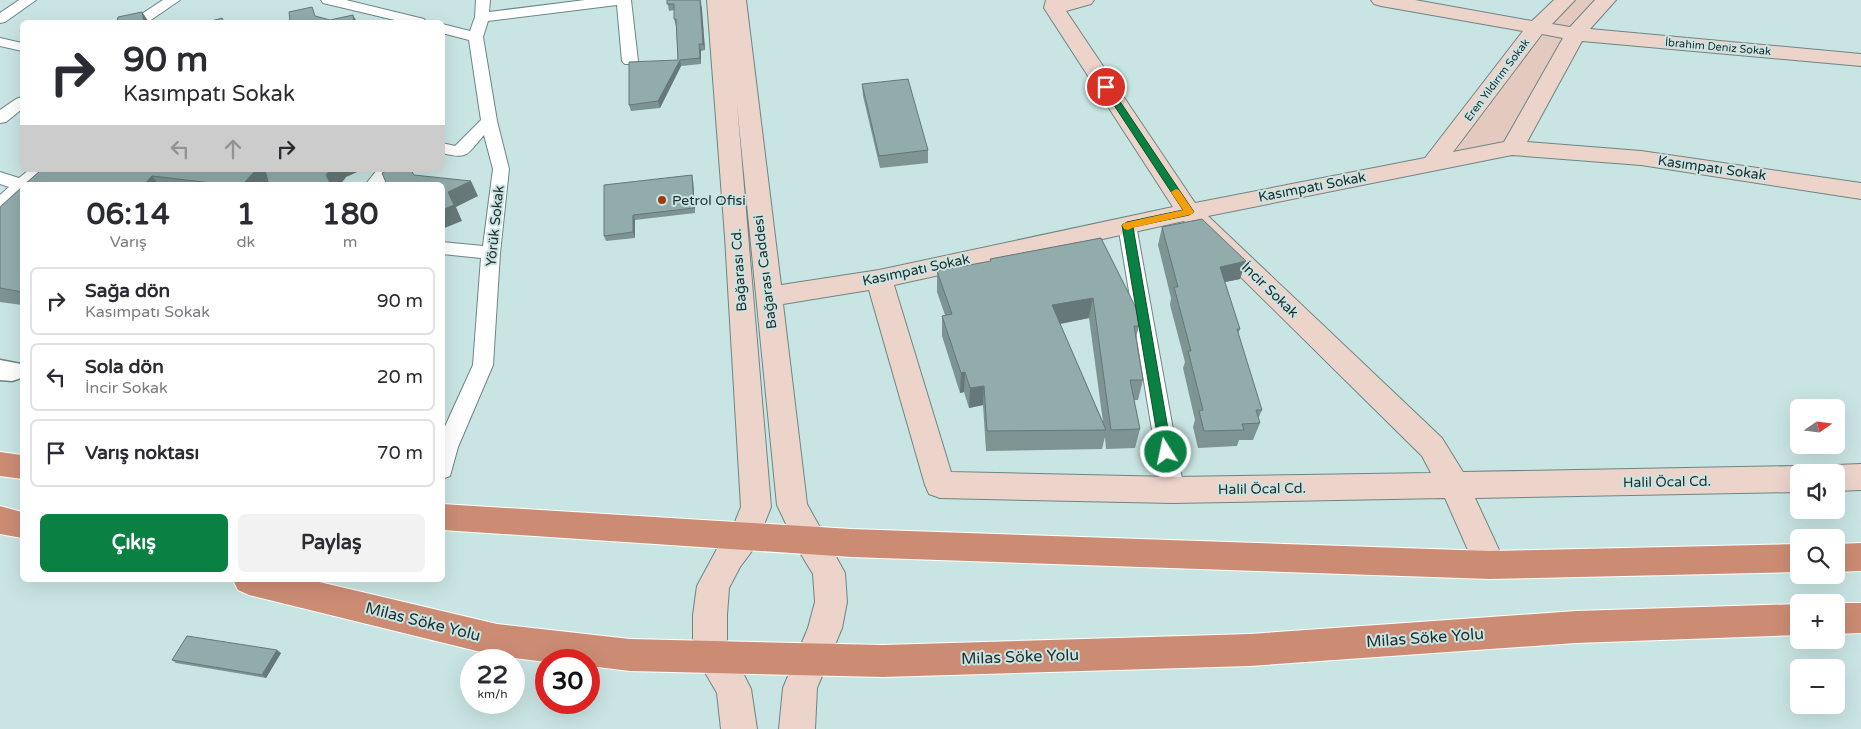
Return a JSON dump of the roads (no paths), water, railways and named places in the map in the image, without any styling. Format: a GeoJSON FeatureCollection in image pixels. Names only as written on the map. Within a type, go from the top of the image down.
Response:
{"type":"FeatureCollection","features":[{"type":"Feature","properties":{"kind":"highway"},"geometry":{"type":"LineString","coordinates":[[0,464],[20,466]]}},
{"type":"Feature","properties":{"kind":"highway"},"geometry":{"type":"LineString","coordinates":[[445,517],[810,541],[1490,565],[1790,558]]}},
{"type":"Feature","properties":{"kind":"highway"},"geometry":{"type":"LineString","coordinates":[[0,520],[20,525]]}},
{"type":"Feature","properties":{"kind":"highway"},"geometry":{"type":"LineString","coordinates":[[1845,558],[1861,557]]}},
{"type":"Feature","properties":{"kind":"highway","name":"Milas Söke Yolu"},"geometry":{"type":"LineString","coordinates":[[257,582],[497,640],[630,656],[883,661],[1250,650],[1576,627],[1790,619]]}},
{"type":"Feature","properties":{"kind":"highway"},"geometry":{"type":"LineString","coordinates":[[1845,619],[1861,618]]}},
{"type":"Feature","properties":{"kind":"main road","name":"Bağarası Cd."},"geometry":{"type":"LineString","coordinates":[[717,0],[737,113],[756,506],[744,537]]}},
{"type":"Feature","properties":{"kind":"main road","name":"Bağarası Caddesi"},"geometry":{"type":"LineString","coordinates":[[736,0],[737,113],[768,298],[792,505],[810,541]]}},
{"type":"Feature","properties":{"kind":"main road"},"geometry":{"type":"LineString","coordinates":[[1052,2],[1084,0]]}},
{"type":"Feature","properties":{"kind":"main road","name":"İbrahim Deniz Sokak"},"geometry":{"type":"LineString","coordinates":[[1380,0],[1575,34],[1861,60]]}},
{"type":"Feature","properties":{"kind":"main road","name":"Eren Yıldırım Sokak"},"geometry":{"type":"LineString","coordinates":[[1433,163],[1536,28],[1565,0]]}},
{"type":"Feature","properties":{"kind":"main road"},"geometry":{"type":"LineString","coordinates":[[1512,148],[1575,34],[1606,0]]}},
{"type":"Feature","properties":{"kind":"main road","name":"İncir Sokak"},"geometry":{"type":"LineString","coordinates":[[1052,2],[1189,212],[1432,448],[1455,486],[1490,565]]}},
{"type":"Feature","properties":{"kind":"main road","name":"Kasımpatı Sokak"},"geometry":{"type":"LineString","coordinates":[[768,298],[879,279],[1189,212],[1512,148],[1641,158],[1861,191]]}},
{"type":"Feature","properties":{"kind":"main road","name":"Halil Öcal Cd."},"geometry":{"type":"LineString","coordinates":[[879,279],[940,485],[1173,490],[1790,479]]}},
{"type":"Feature","properties":{"kind":"main road"},"geometry":{"type":"LineString","coordinates":[[1845,478],[1861,477]]}},
{"type":"Feature","properties":{"kind":"main road"},"geometry":{"type":"LineString","coordinates":[[740,729],[734,689],[715,657],[710,641],[712,586],[729,557],[744,537]]}},
{"type":"Feature","properties":{"kind":"main road"},"geometry":{"type":"LineString","coordinates":[[797,729],[800,688],[814,660],[825,628],[831,602],[829,573],[810,541]]}},
{"type":"Feature","properties":{"kind":"street"},"geometry":{"type":"LineString","coordinates":[[0,19],[29,0]]}},
{"type":"Feature","properties":{"kind":"street"},"geometry":{"type":"LineString","coordinates":[[142,20],[173,0]]}},
{"type":"Feature","properties":{"kind":"street"},"geometry":{"type":"LineString","coordinates":[[328,0],[353,2],[412,20]]}},
{"type":"Feature","properties":{"kind":"street"},"geometry":{"type":"LineString","coordinates":[[482,8],[620,0]]}},
{"type":"Feature","properties":{"kind":"street"},"geometry":{"type":"LineString","coordinates":[[624,0],[630,61]]}},
{"type":"Feature","properties":{"kind":"street","name":"Yörük Sokak"},"geometry":{"type":"LineString","coordinates":[[445,447],[483,365],[501,169],[489,121],[476,37],[482,8]]}},
{"type":"Feature","properties":{"kind":"street"},"geometry":{"type":"LineString","coordinates":[[445,29],[476,37]]}},
{"type":"Feature","properties":{"kind":"street"},"geometry":{"type":"LineString","coordinates":[[0,42],[20,47]]}},
{"type":"Feature","properties":{"kind":"street"},"geometry":{"type":"LineString","coordinates":[[0,118],[20,103]]}},
{"type":"Feature","properties":{"kind":"street"},"geometry":{"type":"LineString","coordinates":[[445,149],[459,152],[489,121]]}},
{"type":"Feature","properties":{"kind":"street"},"geometry":{"type":"LineString","coordinates":[[25,182],[37,172]]}},
{"type":"Feature","properties":{"kind":"street"},"geometry":{"type":"LineString","coordinates":[[376,182],[384,172]]}},
{"type":"Feature","properties":{"kind":"street"},"geometry":{"type":"LineString","coordinates":[[0,178],[20,184]]}},
{"type":"Feature","properties":{"kind":"street"},"geometry":{"type":"LineString","coordinates":[[0,204],[20,187]]}},
{"type":"Feature","properties":{"kind":"street"},"geometry":{"type":"LineString","coordinates":[[1127,225],[1173,490]]}},
{"type":"Feature","properties":{"kind":"street"},"geometry":{"type":"LineString","coordinates":[[445,248],[492,253]]}},
{"type":"Feature","properties":{"kind":"place","name":"Petrol Ofisi"},"geometry":{"type":"Point","coordinates":[662,200]}}]}
